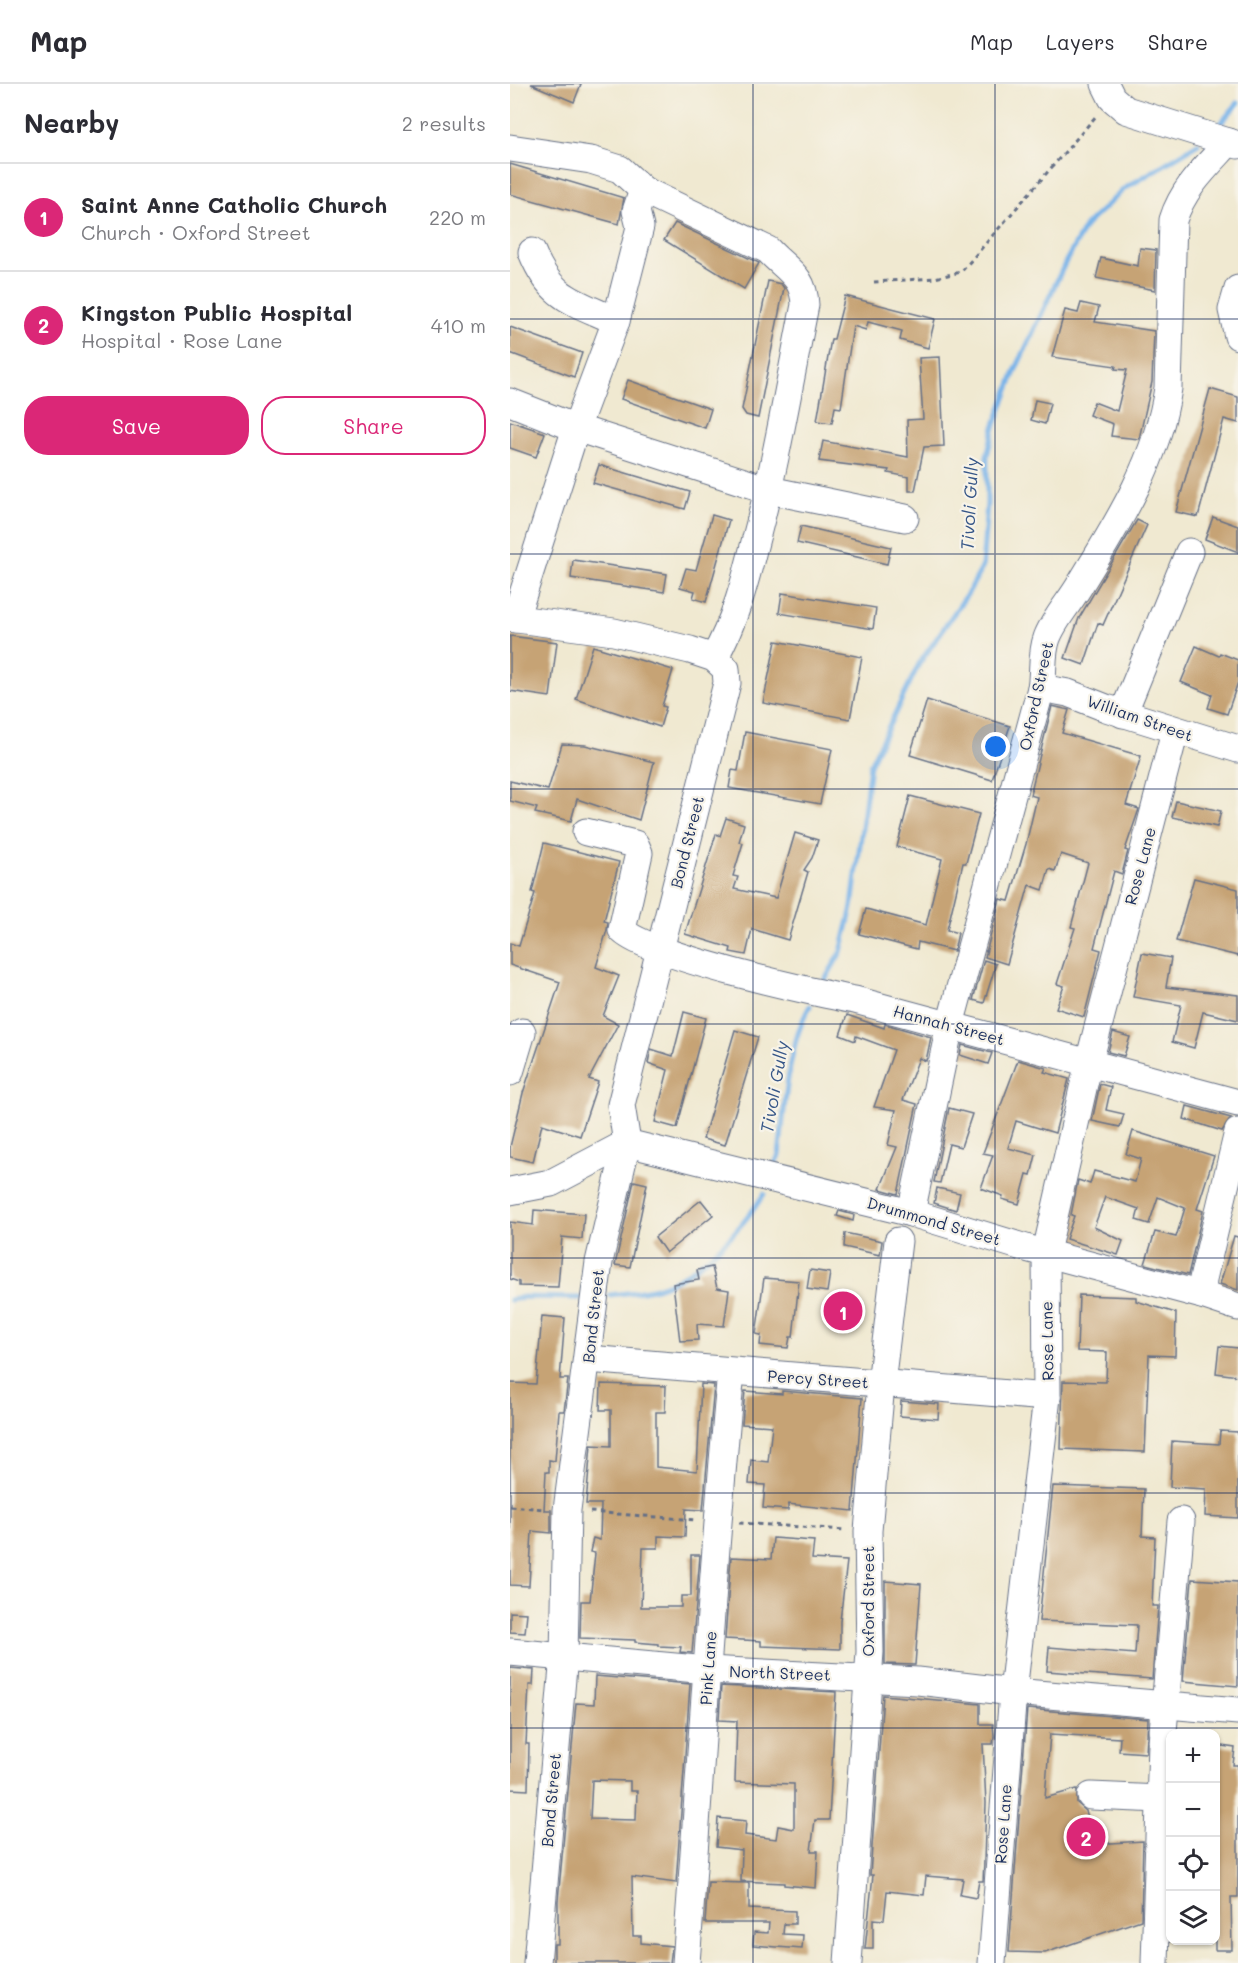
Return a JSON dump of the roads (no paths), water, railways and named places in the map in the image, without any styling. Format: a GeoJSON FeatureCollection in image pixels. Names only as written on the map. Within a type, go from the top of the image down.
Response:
{"type":"FeatureCollection","features":[{"type":"Feature","properties":{"kind":"street"},"geometry":{"type":"LineString","coordinates":[[1108,91],[1125,110],[1234,143]]}},
{"type":"Feature","properties":{"kind":"street","name":"Oxford Street"},"geometry":{"type":"LineString","coordinates":[[911,1213],[950,1025],[1041,688],[1042,662],[1047,637],[1127,503],[1150,458],[1164,412],[1173,220],[1178,202],[1186,189],[1234,143]]}},
{"type":"Feature","properties":{"kind":"street"},"geometry":{"type":"LineString","coordinates":[[510,148],[591,160],[620,169],[643,190],[768,250],[783,267],[795,274],[804,287],[805,305],[769,490],[739,603],[728,634],[714,658],[614,632],[512,619],[576,428],[616,321],[640,226],[636,211],[643,190]]}},
{"type":"Feature","properties":{"kind":"street"},"geometry":{"type":"LineString","coordinates":[[532,252],[542,276],[562,297],[616,321]]}},
{"type":"Feature","properties":{"kind":"street"},"geometry":{"type":"LineString","coordinates":[[1238,289],[1233,310],[1238,336]]}},
{"type":"Feature","properties":{"kind":"street"},"geometry":{"type":"LineString","coordinates":[[510,402],[576,428],[769,490],[905,518]]}},
{"type":"Feature","properties":{"kind":"street"},"geometry":{"type":"LineString","coordinates":[[1123,714],[1189,552]]}},
{"type":"Feature","properties":{"kind":"street","name":"Bond Street"},"geometry":{"type":"LineString","coordinates":[[537,1963],[564,1656],[567,1510],[599,1262],[627,1143],[621,1105],[728,683],[726,669],[714,658]]}},
{"type":"Feature","properties":{"kind":"street","name":"William Street"},"geometry":{"type":"LineString","coordinates":[[1041,688],[1068,693],[1123,714],[1238,749]]}},
{"type":"Feature","properties":{"kind":"street","name":"Rose Lane"},"geometry":{"type":"LineString","coordinates":[[992,1963],[1013,1692],[1047,1397],[1046,1252],[1089,1062],[1175,731]]}},
{"type":"Feature","properties":{"kind":"street","name":"Hannah Street"},"geometry":{"type":"LineString","coordinates":[[586,832],[635,844],[639,853],[622,930],[627,937],[659,951],[950,1025],[1238,1103]]}},
{"type":"Feature","properties":{"kind":"street"},"geometry":{"type":"LineString","coordinates":[[510,1072],[522,1032]]}},
{"type":"Feature","properties":{"kind":"street"},"geometry":{"type":"LineString","coordinates":[[1202,1294],[1203,1279],[1238,1132]]}},
{"type":"Feature","properties":{"kind":"street"},"geometry":{"type":"LineString","coordinates":[[510,1191],[551,1183],[627,1143]]}},
{"type":"Feature","properties":{"kind":"street","name":"Drummond Street"},"geometry":{"type":"LineString","coordinates":[[627,1143],[911,1213],[1202,1294],[1238,1307]]}},
{"type":"Feature","properties":{"kind":"street","name":"Oxford Street"},"geometry":{"type":"LineString","coordinates":[[848,1963],[866,1676],[870,1652],[868,1531],[881,1384],[898,1240]]}},
{"type":"Feature","properties":{"kind":"street","name":"Percy Street"},"geometry":{"type":"LineString","coordinates":[[588,1359],[1047,1397]]}},
{"type":"Feature","properties":{"kind":"street","name":"Pink Lane"},"geometry":{"type":"LineString","coordinates":[[686,1963],[708,1670],[716,1521],[731,1372]]}},
{"type":"Feature","properties":{"kind":"street"},"geometry":{"type":"LineString","coordinates":[[1155,1963],[1165,1705],[1181,1521]]}},
{"type":"Feature","properties":{"kind":"street","name":"North Street"},"geometry":{"type":"LineString","coordinates":[[510,1652],[708,1670],[866,1676],[1013,1692],[1238,1711]]}},
{"type":"Feature","properties":{"kind":"street"},"geometry":{"type":"LineString","coordinates":[[1091,1796],[1161,1798]]}},
{"type":"Feature","properties":{"kind":"waterway","name":"Tivoli Gully"},"geometry":{"type":"LineString","coordinates":[[1220,124],[1238,103]]}},
{"type":"Feature","properties":{"kind":"waterway","name":"Tivoli Gully"},"geometry":{"type":"LineString","coordinates":[[825,980],[841,952],[852,907],[870,765],[919,664],[968,593],[982,568],[987,504],[987,456],[994,427],[1016,369],[1066,261],[1086,225],[1124,189],[1198,144]]}},
{"type":"Feature","properties":{"kind":"waterway","name":"Tivoli Gully"},"geometry":{"type":"LineString","coordinates":[[772,1170],[779,1155],[785,1098],[796,1039],[810,1006]]}},
{"type":"Feature","properties":{"kind":"waterway","name":"Tivoli Gully"},"geometry":{"type":"LineString","coordinates":[[610,1295],[656,1288],[687,1273],[731,1236],[764,1194]]}},
{"type":"Feature","properties":{"kind":"waterway","name":"Tivoli Gully"},"geometry":{"type":"LineString","coordinates":[[510,1300],[524,1297],[580,1298]]}},
{"type":"Feature","properties":{"kind":"place","name":"Saint Anne Catholic Church"},"geometry":{"type":"Point","coordinates":[843,1311]}},
{"type":"Feature","properties":{"kind":"place","name":"Kingston Public Hospital"},"geometry":{"type":"Point","coordinates":[1086,1837]}}]}
